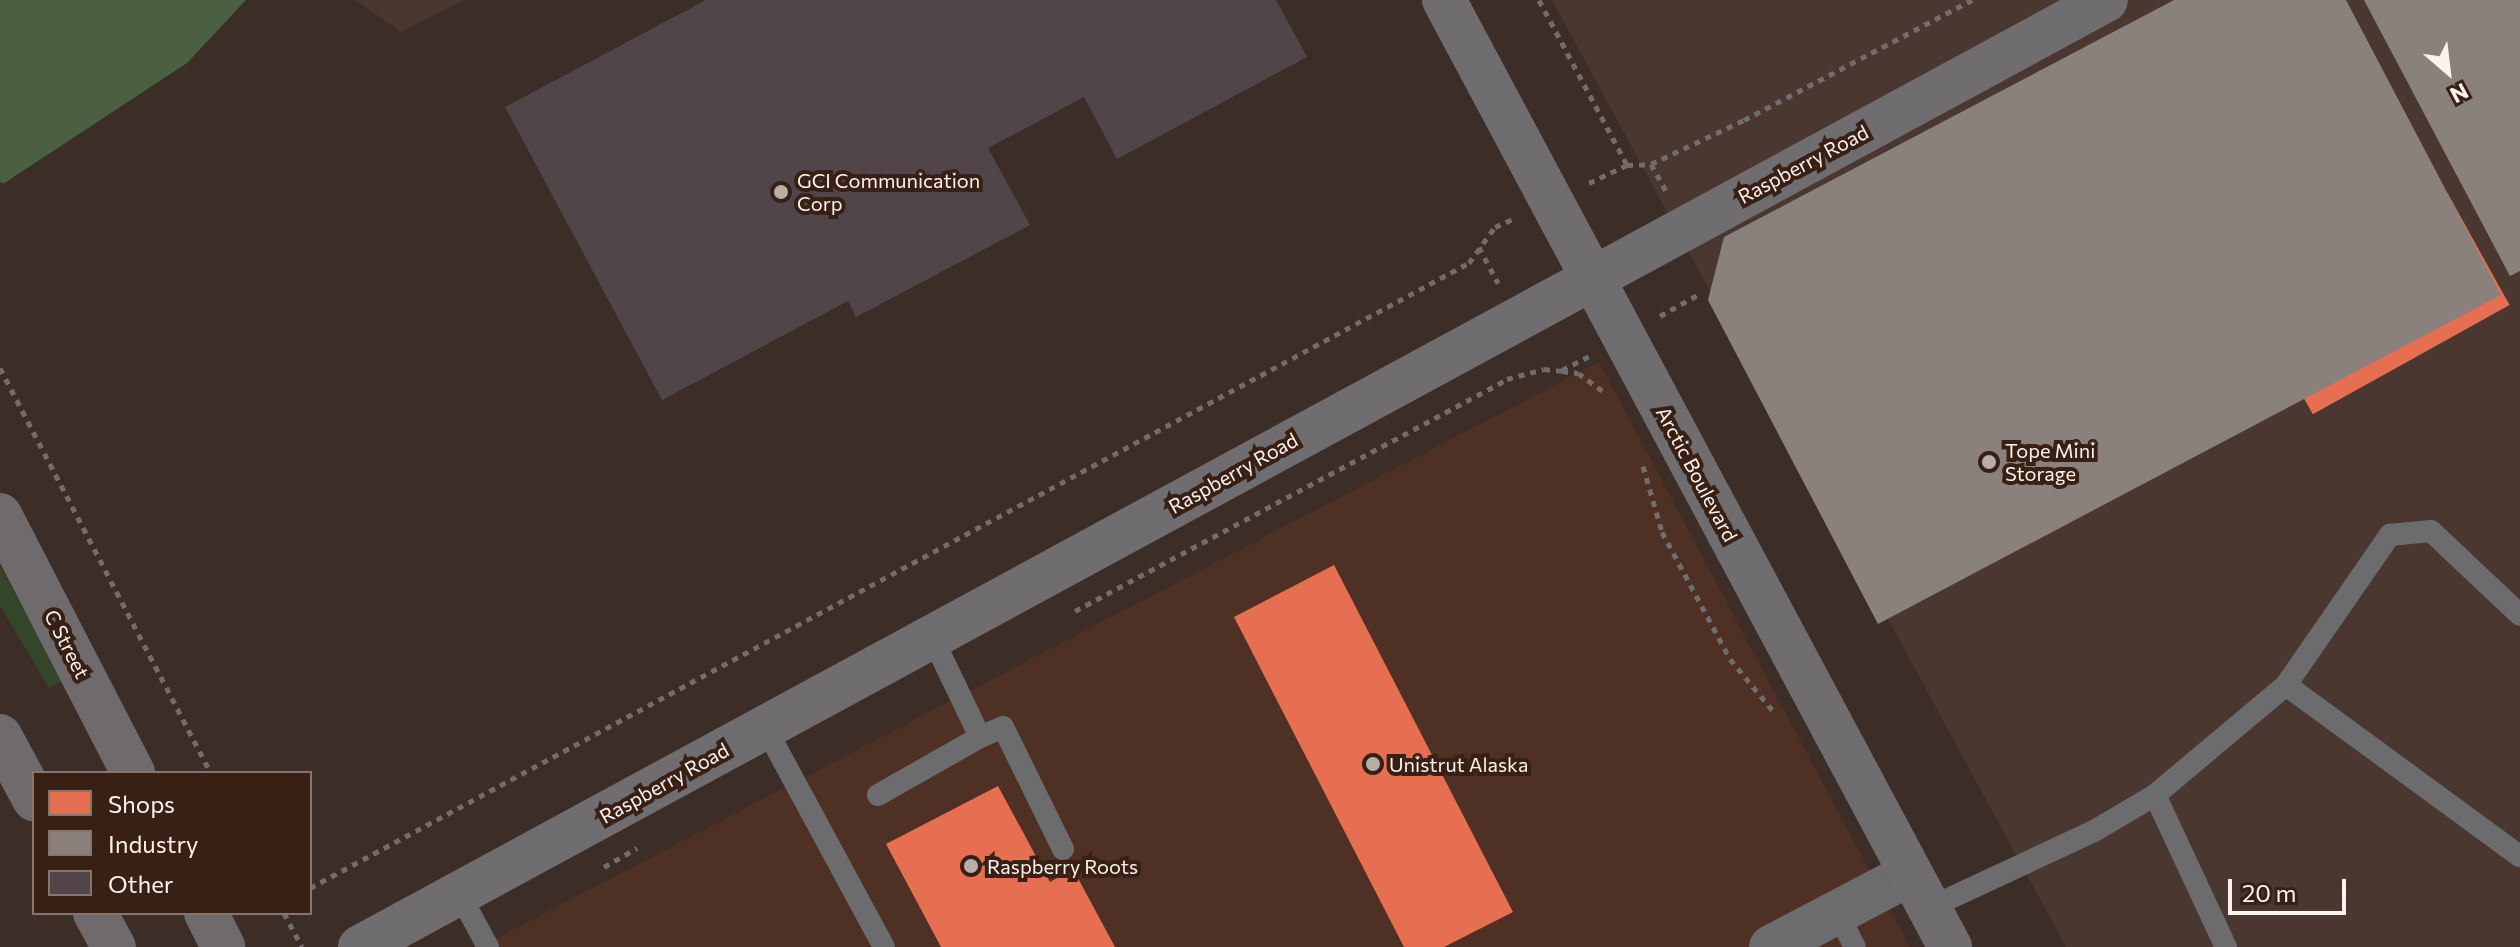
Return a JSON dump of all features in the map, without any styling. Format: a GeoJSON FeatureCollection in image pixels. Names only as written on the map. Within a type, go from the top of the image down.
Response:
{"type":"FeatureCollection","features":[{"type":"Feature","properties":{"kind":"main road","name":"Arctic Boulevard"},"geometry":{"type":"LineString","coordinates":[[1444,0],[1950,947]]}},
{"type":"Feature","properties":{"kind":"main road","name":"Raspberry Road"},"geometry":{"type":"LineString","coordinates":[[360,947],[2106,0]]}},
{"type":"Feature","properties":{"kind":"main road","name":"C Street"},"geometry":{"type":"LineString","coordinates":[[0,515],[132,771]]}},
{"type":"Feature","properties":{"kind":"main road"},"geometry":{"type":"LineString","coordinates":[[0,736],[32,795]]}},
{"type":"Feature","properties":{"kind":"main road"},"geometry":{"type":"LineString","coordinates":[[96,915],[114,947]]}},
{"type":"Feature","properties":{"kind":"main road"},"geometry":{"type":"LineString","coordinates":[[207,915],[223,947]]}},
{"type":"Feature","properties":{"kind":"street"},"geometry":{"type":"LineString","coordinates":[[1771,947],[1846,930],[1920,891]]}},
{"type":"Feature","properties":{"kind":"lane"},"geometry":{"type":"LineString","coordinates":[[1920,891],[2094,831],[2155,795],[2286,685],[2390,535],[2431,531],[2520,615]]}},
{"type":"Feature","properties":{"kind":"lane"},"geometry":{"type":"LineString","coordinates":[[932,637],[980,737]]}},
{"type":"Feature","properties":{"kind":"lane"},"geometry":{"type":"LineString","coordinates":[[2286,685],[2520,856]]}},
{"type":"Feature","properties":{"kind":"lane"},"geometry":{"type":"LineString","coordinates":[[765,727],[884,947]]}},
{"type":"Feature","properties":{"kind":"lane"},"geometry":{"type":"LineString","coordinates":[[878,795],[1003,727],[1063,849]]}},
{"type":"Feature","properties":{"kind":"lane"},"geometry":{"type":"LineString","coordinates":[[2155,795],[2226,947]]}},
{"type":"Feature","properties":{"kind":"lane"},"geometry":{"type":"LineString","coordinates":[[460,895],[488,947]]}},
{"type":"Feature","properties":{"kind":"path"},"geometry":{"type":"LineString","coordinates":[[1539,0],[1627,165],[1651,164],[1744,120],[1972,0]]}},
{"type":"Feature","properties":{"kind":"path"},"geometry":{"type":"LineString","coordinates":[[312,887],[1469,263],[1495,227]]}},
{"type":"Feature","properties":{"kind":"path"},"geometry":{"type":"LineString","coordinates":[[0,368],[210,771]]}},
{"type":"Feature","properties":{"kind":"path"},"geometry":{"type":"LineString","coordinates":[[1070,614],[1507,379],[1544,369],[1578,373],[1613,398]]}},
{"type":"Feature","properties":{"kind":"path"},"geometry":{"type":"LineString","coordinates":[[1642,463],[1662,532],[1730,659],[1777,715]]}},
{"type":"Feature","properties":{"kind":"path"},"geometry":{"type":"LineString","coordinates":[[597,871],[650,842]]}},
{"type":"Feature","properties":{"kind":"path"},"geometry":{"type":"LineString","coordinates":[[285,915],[302,947]]}},
{"type":"Feature","properties":{"kind":"shaded area"},"geometry":{"type":"Polygon","coordinates":[[[356,0],[464,0],[401,32],[356,0]]]}},
{"type":"Feature","properties":{"kind":"shaded area"},"geometry":{"type":"Polygon","coordinates":[[[1552,0],[2520,0],[2520,947],[2066,947],[1552,0]]]}},
{"type":"Feature","properties":{"kind":"shaded area"},"geometry":{"type":"Polygon","coordinates":[[[1599,362],[1910,947],[480,947],[1599,362]]]}},
{"type":"Feature","properties":{"kind":"green space"},"geometry":{"type":"Polygon","coordinates":[[[0,0],[246,0],[187,63],[3,184],[0,182],[0,0]]]}},
{"type":"Feature","properties":{"kind":"green space"},"geometry":{"type":"Polygon","coordinates":[[[0,566],[63,681],[49,688],[0,606],[0,566]]]}},
{"type":"Feature","properties":{"kind":"building: Shops"},"geometry":{"type":"Polygon","coordinates":[[[2448,194],[2510,305],[2313,414],[2251,303],[2448,194]]]}},
{"type":"Feature","properties":{"kind":"building: Shops","name":"Unistrut Alaska"},"geometry":{"type":"Polygon","coordinates":[[[1334,565],[1513,912],[1444,947],[1404,947],[1234,617],[1334,565]]]}},
{"type":"Feature","properties":{"kind":"building: Shops"},"geometry":{"type":"Polygon","coordinates":[[[998,786],[1050,882],[1073,869],[1115,947],[941,947],[886,844],[998,786]]]}},
{"type":"Feature","properties":{"kind":"building: Industry","name":"Tope Mini Storage"},"geometry":{"type":"Polygon","coordinates":[[[2174,0],[2346,0],[2501,295],[1878,624],[1708,300],[1724,237],[2174,0]]]}},
{"type":"Feature","properties":{"kind":"building: Industry"},"geometry":{"type":"Polygon","coordinates":[[[2364,0],[2520,0],[2520,271],[2510,276],[2364,0]]]}},
{"type":"Feature","properties":{"kind":"building: Other","name":"GCI Communication Corp"},"geometry":{"type":"Polygon","coordinates":[[[706,0],[1276,0],[1307,57],[1117,159],[1084,97],[988,148],[1030,225],[856,317],[848,301],[662,400],[505,107],[706,0]]]}},
{"type":"Feature","properties":{"kind":"place","name":"GCI Communication Corp"},"geometry":{"type":"Point","coordinates":[781,192]}},
{"type":"Feature","properties":{"kind":"place","name":"Tope Mini Storage"},"geometry":{"type":"Point","coordinates":[1989,462]}},
{"type":"Feature","properties":{"kind":"place","name":"Unistrut Alaska"},"geometry":{"type":"Point","coordinates":[1373,764]}},
{"type":"Feature","properties":{"kind":"place","name":"Raspberry Roots"},"geometry":{"type":"Point","coordinates":[971,866]}}]}
